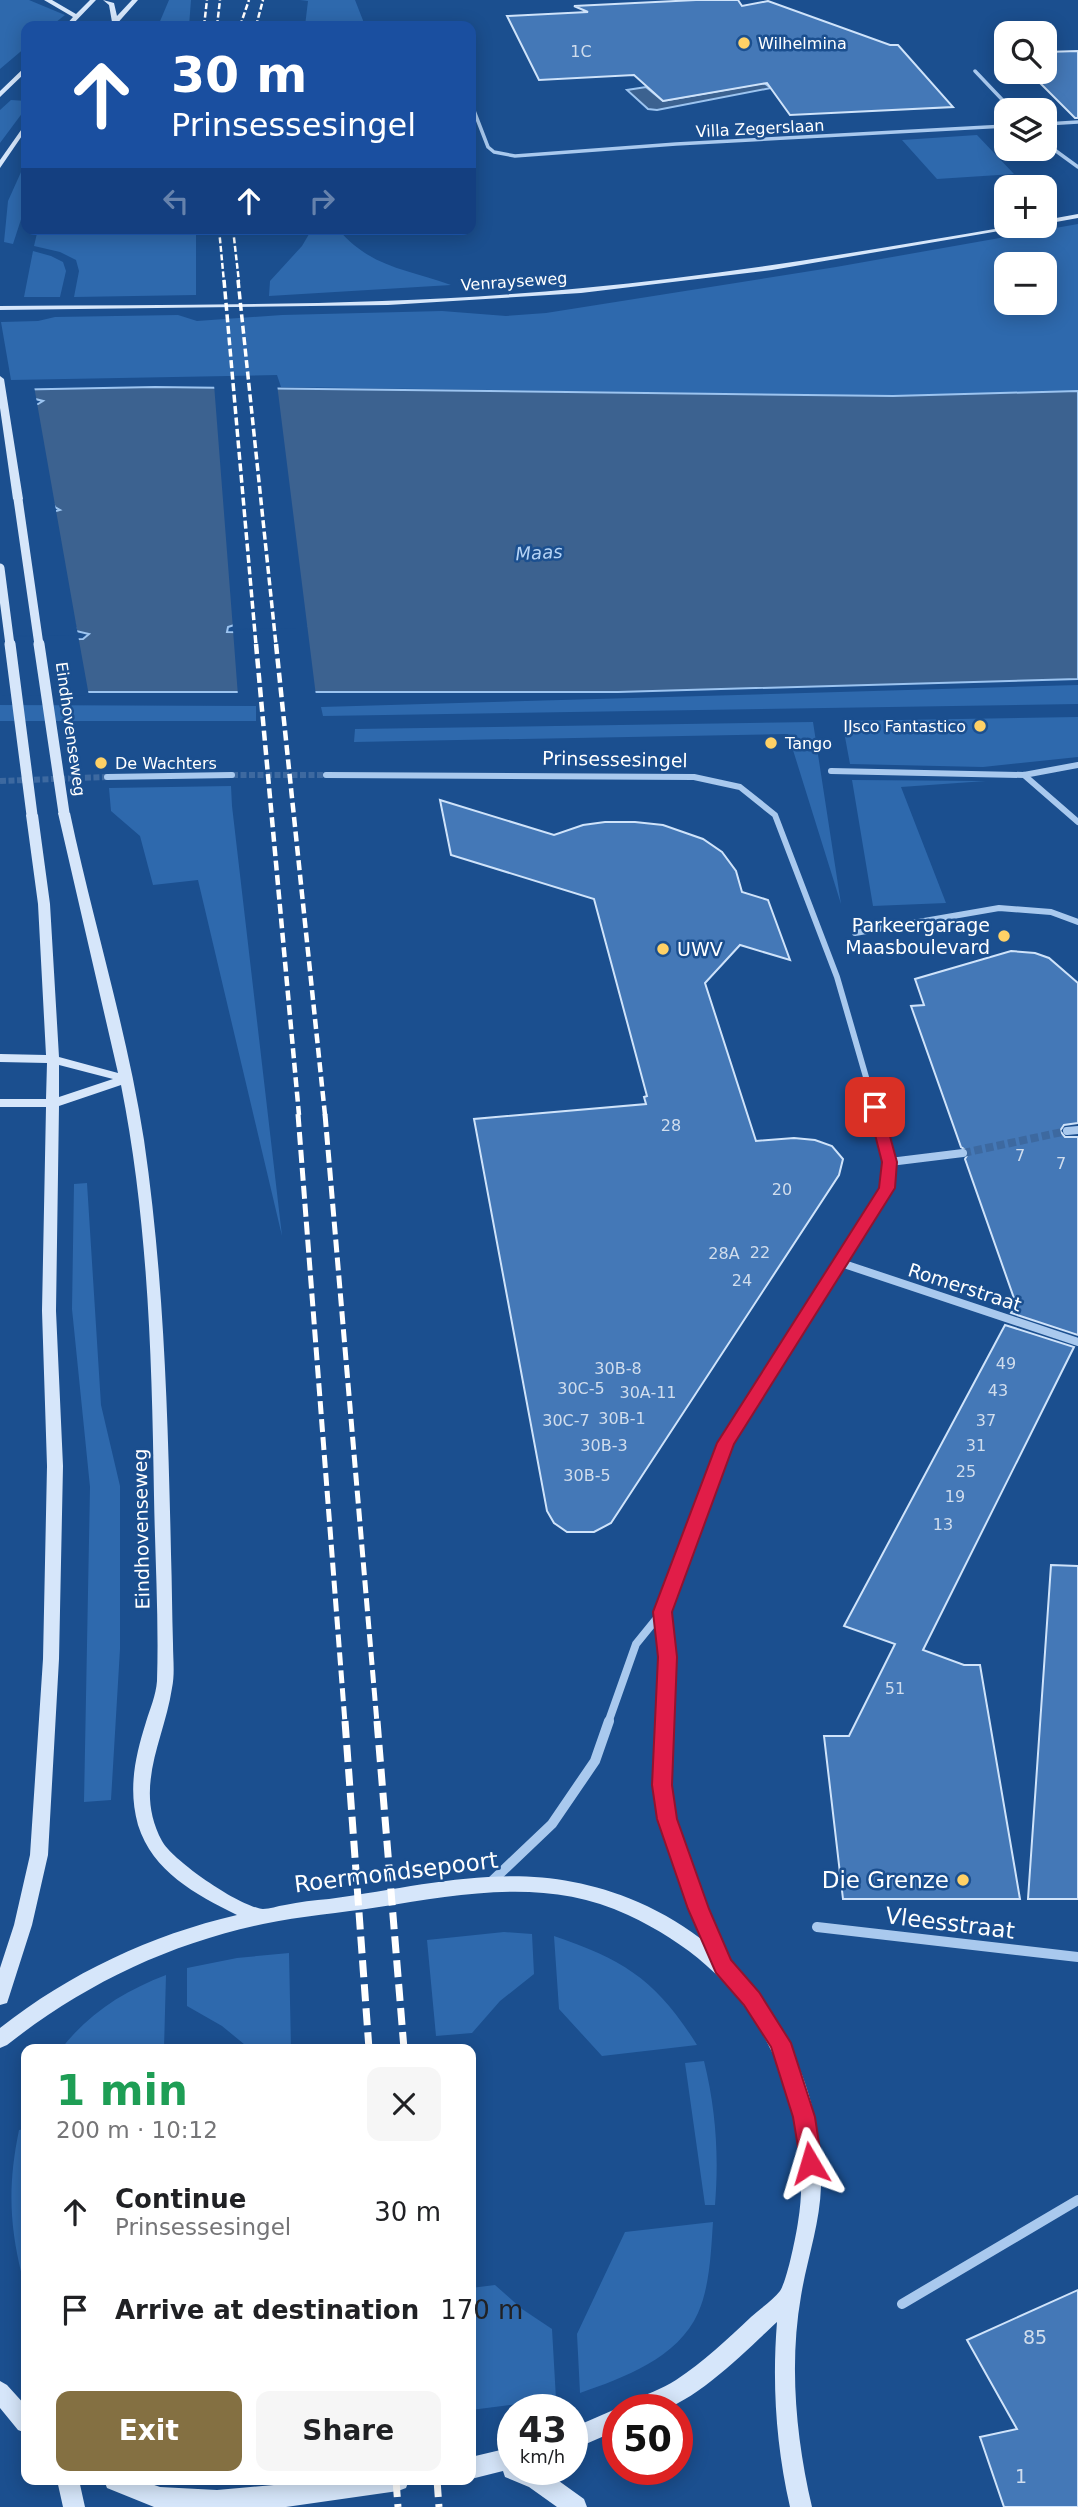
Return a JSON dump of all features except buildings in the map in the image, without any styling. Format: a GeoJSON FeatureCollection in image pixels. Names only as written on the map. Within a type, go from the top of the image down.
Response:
{"type":"FeatureCollection","features":[{"type":"Feature","properties":{"kind":"main road"},"geometry":{"type":"LineString","coordinates":[[47,0],[78,17]]}},
{"type":"Feature","properties":{"kind":"main road"},"geometry":{"type":"LineString","coordinates":[[74,21],[93,0]]}},
{"type":"Feature","properties":{"kind":"main road"},"geometry":{"type":"LineString","coordinates":[[106,0],[112,4],[114,21]]}},
{"type":"Feature","properties":{"kind":"main road"},"geometry":{"type":"LineString","coordinates":[[117,21],[135,0]]}},
{"type":"Feature","properties":{"kind":"main road"},"geometry":{"type":"LineString","coordinates":[[0,95],[21,73]]}},
{"type":"Feature","properties":{"kind":"main road"},"geometry":{"type":"LineString","coordinates":[[0,166],[21,133]]}},
{"type":"Feature","properties":{"kind":"main road"},"geometry":{"type":"LineString","coordinates":[[1057,220],[1078,216]]}},
{"type":"Feature","properties":{"kind":"main road","name":"Venrayseweg"},"geometry":{"type":"LineString","coordinates":[[0,308],[395,302],[541,294],[803,264],[994,231]]}},
{"type":"Feature","properties":{"kind":"main road","name":"Eindhovenseweg"},"geometry":{"type":"LineString","coordinates":[[0,379],[64,813],[78,885],[117,1029],[127,1079],[150,1242],[163,1562],[165,1684],[158,1717],[146,1746],[141,1776],[144,1810],[161,1855],[203,1888],[260,1917]]}},
{"type":"Feature","properties":{"kind":"main road"},"geometry":{"type":"LineString","coordinates":[[0,568],[45,916],[54,1103],[49,1311],[55,1466],[51,1659],[39,1854],[23,1925],[0,1997]]}},
{"type":"Feature","properties":{"kind":"main road"},"geometry":{"type":"LineString","coordinates":[[0,1058],[53,1059],[127,1079]]}},
{"type":"Feature","properties":{"kind":"main road"},"geometry":{"type":"LineString","coordinates":[[0,1103],[54,1103],[127,1079]]}},
{"type":"Feature","properties":{"kind":"main road","name":"Roermondsepoort"},"geometry":{"type":"LineString","coordinates":[[0,2039],[48,2003],[116,1965],[192,1936],[260,1917],[489,1883],[555,1887],[622,1901],[665,1924],[723,1966],[751,1999],[780,2043],[804,2117],[812,2179],[810,2208],[791,2294],[787,2386],[790,2440],[801,2507]]}},
{"type":"Feature","properties":{"kind":"main road"},"geometry":{"type":"LineString","coordinates":[[670,2394],[683,2388],[736,2346],[791,2294]]}},
{"type":"Feature","properties":{"kind":"main road"},"geometry":{"type":"LineString","coordinates":[[0,2392],[21,2416]]}},
{"type":"Feature","properties":{"kind":"main road"},"geometry":{"type":"LineString","coordinates":[[476,2468],[497,2466]]}},
{"type":"Feature","properties":{"kind":"main road"},"geometry":{"type":"LineString","coordinates":[[69,2485],[74,2507]]}},
{"type":"Feature","properties":{"kind":"main road"},"geometry":{"type":"LineString","coordinates":[[128,2485],[160,2498],[200,2505],[240,2507],[369,2485]]}},
{"type":"Feature","properties":{"kind":"main road"},"geometry":{"type":"LineString","coordinates":[[545,2485],[576,2507]]}},
{"type":"Feature","properties":{"kind":"street"},"geometry":{"type":"LineString","coordinates":[[975,71],[1001,98]]}},
{"type":"Feature","properties":{"kind":"street","name":"Villa Zegerslaan"},"geometry":{"type":"LineString","coordinates":[[476,116],[488,147],[494,152],[515,156],[676,144],[994,127]]}},
{"type":"Feature","properties":{"kind":"street"},"geometry":{"type":"LineString","coordinates":[[1057,123],[1078,122]]}},
{"type":"Feature","properties":{"kind":"street"},"geometry":{"type":"LineString","coordinates":[[1057,152],[1078,167]]}},
{"type":"Feature","properties":{"kind":"street"},"geometry":{"type":"LineString","coordinates":[[831,771],[1024,775],[1078,765]]}},
{"type":"Feature","properties":{"kind":"street"},"geometry":{"type":"LineString","coordinates":[[107,777],[232,775]]}},
{"type":"Feature","properties":{"kind":"street","name":"Prinsessesingel"},"geometry":{"type":"LineString","coordinates":[[326,775],[694,777],[740,787],[775,815],[837,977],[890,1162],[887,1188],[726,1443],[662,1612],[636,1644],[595,1760],[568,1804],[543,1833],[489,1883]]}},
{"type":"Feature","properties":{"kind":"street"},"geometry":{"type":"LineString","coordinates":[[1024,775],[1078,822]]}},
{"type":"Feature","properties":{"kind":"street"},"geometry":{"type":"LineString","coordinates":[[855,933],[999,908],[1051,912],[1078,922]]}},
{"type":"Feature","properties":{"kind":"street"},"geometry":{"type":"LineString","coordinates":[[1067,1131],[1078,1130]]}},
{"type":"Feature","properties":{"kind":"street"},"geometry":{"type":"LineString","coordinates":[[890,1162],[963,1153]]}},
{"type":"Feature","properties":{"kind":"street","name":"Romerstraat"},"geometry":{"type":"LineString","coordinates":[[841,1263],[1078,1342]]}},
{"type":"Feature","properties":{"kind":"street","name":"Prinsessesingel"},"geometry":{"type":"LineString","coordinates":[[662,1612],[667,1657],[662,1785],[667,1819],[698,1909],[723,1966]]}},
{"type":"Feature","properties":{"kind":"street","name":"Vleesstraat"},"geometry":{"type":"LineString","coordinates":[[817,1927],[1078,1957]]}},
{"type":"Feature","properties":{"kind":"street"},"geometry":{"type":"LineString","coordinates":[[902,2304],[1078,2200]]}},
{"type":"Feature","properties":{"kind":"shaded area"},"geometry":{"type":"Polygon","coordinates":[[[0,0],[29,0],[65,15],[57,21],[21,21],[21,51],[0,69],[0,0]]]}},
{"type":"Feature","properties":{"kind":"shaded area"},"geometry":{"type":"Polygon","coordinates":[[[169,0],[191,0],[189,21],[160,21],[169,0]]]}},
{"type":"Feature","properties":{"kind":"shaded area"},"geometry":{"type":"Polygon","coordinates":[[[300,0],[355,0],[363,21],[306,21],[308,1],[300,0]]]}},
{"type":"Feature","properties":{"kind":"shaded area"},"geometry":{"type":"Polygon","coordinates":[[[11,100],[21,101],[21,115],[0,143],[0,110],[11,100]]]}},
{"type":"Feature","properties":{"kind":"shaded area"},"geometry":{"type":"Polygon","coordinates":[[[977,135],[994,153],[994,161],[1002,161],[1014,174],[937,179],[902,140],[977,135]]]}},
{"type":"Feature","properties":{"kind":"shaded area"},"geometry":{"type":"Polygon","coordinates":[[[21,172],[21,219],[13,244],[4,242],[8,201],[21,172]]]}},
{"type":"Feature","properties":{"kind":"shaded area"},"geometry":{"type":"Polygon","coordinates":[[[1078,224],[1078,391],[893,396],[281,387],[277,375],[11,380],[1,322],[38,321],[55,317],[178,315],[197,321],[282,315],[442,311],[506,316],[546,313],[999,238],[1057,238],[1057,228],[1078,224]]]}},
{"type":"Feature","properties":{"kind":"shaded area"},"geometry":{"type":"Polygon","coordinates":[[[37,235],[196,235],[196,295],[74,297],[79,271],[76,260],[60,252],[34,246],[37,235]]]}},
{"type":"Feature","properties":{"kind":"shaded area"},"geometry":{"type":"Polygon","coordinates":[[[308,235],[344,235],[377,260],[451,285],[269,296],[270,281],[308,235]]]}},
{"type":"Feature","properties":{"kind":"shaded area"},"geometry":{"type":"Polygon","coordinates":[[[33,251],[63,262],[66,271],[60,297],[24,297],[33,251]]]}},
{"type":"Feature","properties":{"kind":"shaded area"},"geometry":{"type":"Polygon","coordinates":[[[1078,685],[1078,704],[323,716],[321,707],[1078,685]]]}},
{"type":"Feature","properties":{"kind":"shaded area"},"geometry":{"type":"Polygon","coordinates":[[[0,705],[256,706],[256,721],[0,721],[0,705]]]}},
{"type":"Feature","properties":{"kind":"shaded area"},"geometry":{"type":"Polygon","coordinates":[[[1078,717],[1078,757],[983,767],[850,764],[842,721],[1078,717]]]}},
{"type":"Feature","properties":{"kind":"shaded area"},"geometry":{"type":"Polygon","coordinates":[[[813,722],[841,904],[788,734],[354,742],[355,729],[813,722]]]}},
{"type":"Feature","properties":{"kind":"shaded area"},"geometry":{"type":"Polygon","coordinates":[[[852,780],[986,781],[901,787],[946,903],[873,906],[852,780]]]}},
{"type":"Feature","properties":{"kind":"shaded area"},"geometry":{"type":"Polygon","coordinates":[[[231,786],[282,1236],[198,880],[153,885],[140,836],[111,811],[109,788],[231,786]]]}},
{"type":"Feature","properties":{"kind":"shaded area"},"geometry":{"type":"Polygon","coordinates":[[[87,1183],[101,1405],[120,1486],[120,1649],[111,1800],[84,1802],[90,1487],[72,1309],[74,1184],[87,1183]]]}},
{"type":"Feature","properties":{"kind":"shaded area"},"geometry":{"type":"Polygon","coordinates":[[[504,1932],[532,1934],[534,1974],[500,2001],[472,2033],[436,2036],[427,1940],[504,1932]]]}},
{"type":"Feature","properties":{"kind":"shaded area"},"geometry":{"type":"Polygon","coordinates":[[[554,1936],[601,1954],[637,1976],[668,2004],[697,2045],[602,2056],[559,2009],[554,1936]]]}},
{"type":"Feature","properties":{"kind":"shaded area"},"geometry":{"type":"Polygon","coordinates":[[[289,1953],[291,2044],[244,2044],[222,2026],[187,2006],[187,1968],[237,1958],[289,1953]]]}},
{"type":"Feature","properties":{"kind":"shaded area"},"geometry":{"type":"Polygon","coordinates":[[[166,1975],[164,2044],[65,2044],[95,2014],[136,1988],[166,1975]]]}},
{"type":"Feature","properties":{"kind":"shaded area"},"geometry":{"type":"Polygon","coordinates":[[[704,2061],[716,2133],[715,2205],[705,2205],[685,2063],[704,2061]]]}},
{"type":"Feature","properties":{"kind":"shaded area"},"geometry":{"type":"Polygon","coordinates":[[[19,2130],[21,2271],[12,2221],[13,2168],[19,2130]]]}},
{"type":"Feature","properties":{"kind":"shaded area"},"geometry":{"type":"Polygon","coordinates":[[[713,2222],[705,2291],[689,2329],[663,2354],[648,2364],[580,2393],[577,2334],[625,2232],[713,2222]]]}},
{"type":"Feature","properties":{"kind":"shaded area"},"geometry":{"type":"Polygon","coordinates":[[[495,2285],[522,2309],[552,2329],[556,2394],[497,2394],[497,2407],[476,2409],[476,2287],[495,2285]]]}},
{"type":"Feature","properties":{"kind":"water"},"geometry":{"type":"Polygon","coordinates":[[[764,83],[771,88],[657,110],[648,109],[627,90],[646,87],[663,101],[764,83]]]}},
{"type":"Feature","properties":{"kind":"water","name":"Maas"},"geometry":{"type":"Polygon","coordinates":[[[155,387],[893,396],[1078,391],[1078,679],[618,692],[0,692],[0,640],[83,639],[89,634],[76,631],[49,513],[60,510],[55,507],[0,405],[38,404],[43,401],[0,390],[155,387]],[[234,625],[228,627],[227,632],[294,633],[304,627],[234,625]]]}},
{"type":"Feature","properties":{"kind":"pier"},"geometry":{"type":"Polygon","coordinates":[[[214,384],[277,384],[316,696],[238,696],[233,630],[299,628],[233,629],[214,384]]]}},
{"type":"Feature","properties":{"kind":"pier"},"geometry":{"type":"Polygon","coordinates":[[[0,386],[34,386],[78,635],[0,636],[0,386]]]}},
{"type":"Feature","properties":{"kind":"pier"},"geometry":{"type":"Polygon","coordinates":[[[78,635],[89,696],[0,695],[0,637],[78,635]]]}},
{"type":"Feature","properties":{"kind":"tunnel"},"geometry":{"type":"LineString","coordinates":[[232,775],[326,775]]}},
{"type":"Feature","properties":{"kind":"tunnel"},"geometry":{"type":"LineString","coordinates":[[0,781],[107,777]]}},
{"type":"Feature","properties":{"kind":"tunnel"},"geometry":{"type":"LineString","coordinates":[[963,1153],[1067,1131]]}},
{"type":"Feature","properties":{"kind":"railway"},"geometry":{"type":"LineString","coordinates":[[205,21],[207,0]]}},
{"type":"Feature","properties":{"kind":"railway"},"geometry":{"type":"LineString","coordinates":[[218,21],[220,0]]}},
{"type":"Feature","properties":{"kind":"railway"},"geometry":{"type":"LineString","coordinates":[[242,21],[249,0]]}},
{"type":"Feature","properties":{"kind":"railway"},"geometry":{"type":"LineString","coordinates":[[257,21],[263,0]]}},
{"type":"Feature","properties":{"kind":"railway"},"geometry":{"type":"LineString","coordinates":[[220,235],[224,282]]}},
{"type":"Feature","properties":{"kind":"railway"},"geometry":{"type":"LineString","coordinates":[[234,235],[239,282]]}},
{"type":"Feature","properties":{"kind":"railway"},"geometry":{"type":"LineString","coordinates":[[224,280],[256,645]]}},
{"type":"Feature","properties":{"kind":"railway"},"geometry":{"type":"LineString","coordinates":[[238,280],[276,645]]}},
{"type":"Feature","properties":{"kind":"railway"},"geometry":{"type":"LineString","coordinates":[[256,644],[299,1115]]}},
{"type":"Feature","properties":{"kind":"railway"},"geometry":{"type":"LineString","coordinates":[[276,644],[325,1115]]}},
{"type":"Feature","properties":{"kind":"railway"},"geometry":{"type":"LineString","coordinates":[[298,1114],[345,1723]]}},
{"type":"Feature","properties":{"kind":"railway"},"geometry":{"type":"LineString","coordinates":[[325,1114],[377,1723]]}},
{"type":"Feature","properties":{"kind":"railway"},"geometry":{"type":"LineString","coordinates":[[345,1721],[369,2044]]}},
{"type":"Feature","properties":{"kind":"railway"},"geometry":{"type":"LineString","coordinates":[[377,1721],[404,2044]]}},
{"type":"Feature","properties":{"kind":"railway"},"geometry":{"type":"LineString","coordinates":[[396,2485],[398,2507]]}},
{"type":"Feature","properties":{"kind":"railway"},"geometry":{"type":"LineString","coordinates":[[437,2485],[439,2507]]}},
{"type":"Feature","properties":{"kind":"place","name":"Wilhelmina"},"geometry":{"type":"Point","coordinates":[744,43]}},
{"type":"Feature","properties":{"kind":"place","name":"IJsco Fantastico"},"geometry":{"type":"Point","coordinates":[980,726]}},
{"type":"Feature","properties":{"kind":"place","name":"Tango"},"geometry":{"type":"Point","coordinates":[771,743]}},
{"type":"Feature","properties":{"kind":"place","name":"De Wachters"},"geometry":{"type":"Point","coordinates":[101,763]}},
{"type":"Feature","properties":{"kind":"place","name":"Parkeergarage Maasboulevard"},"geometry":{"type":"Point","coordinates":[1004,936]}},
{"type":"Feature","properties":{"kind":"place","name":"UWV"},"geometry":{"type":"Point","coordinates":[663,949]}},
{"type":"Feature","properties":{"kind":"place","name":"Die Grenze"},"geometry":{"type":"Point","coordinates":[963,1880]}},
{"type":"Feature","properties":{"kind":"route"},"geometry":{"type":"LineString","coordinates":[[810,2163],[804,2117],[789,2063],[780,2043],[751,1999],[723,1966],[698,1909],[667,1819],[662,1785],[667,1657],[662,1612],[726,1443],[887,1188],[890,1162],[875,1107]]}}]}
